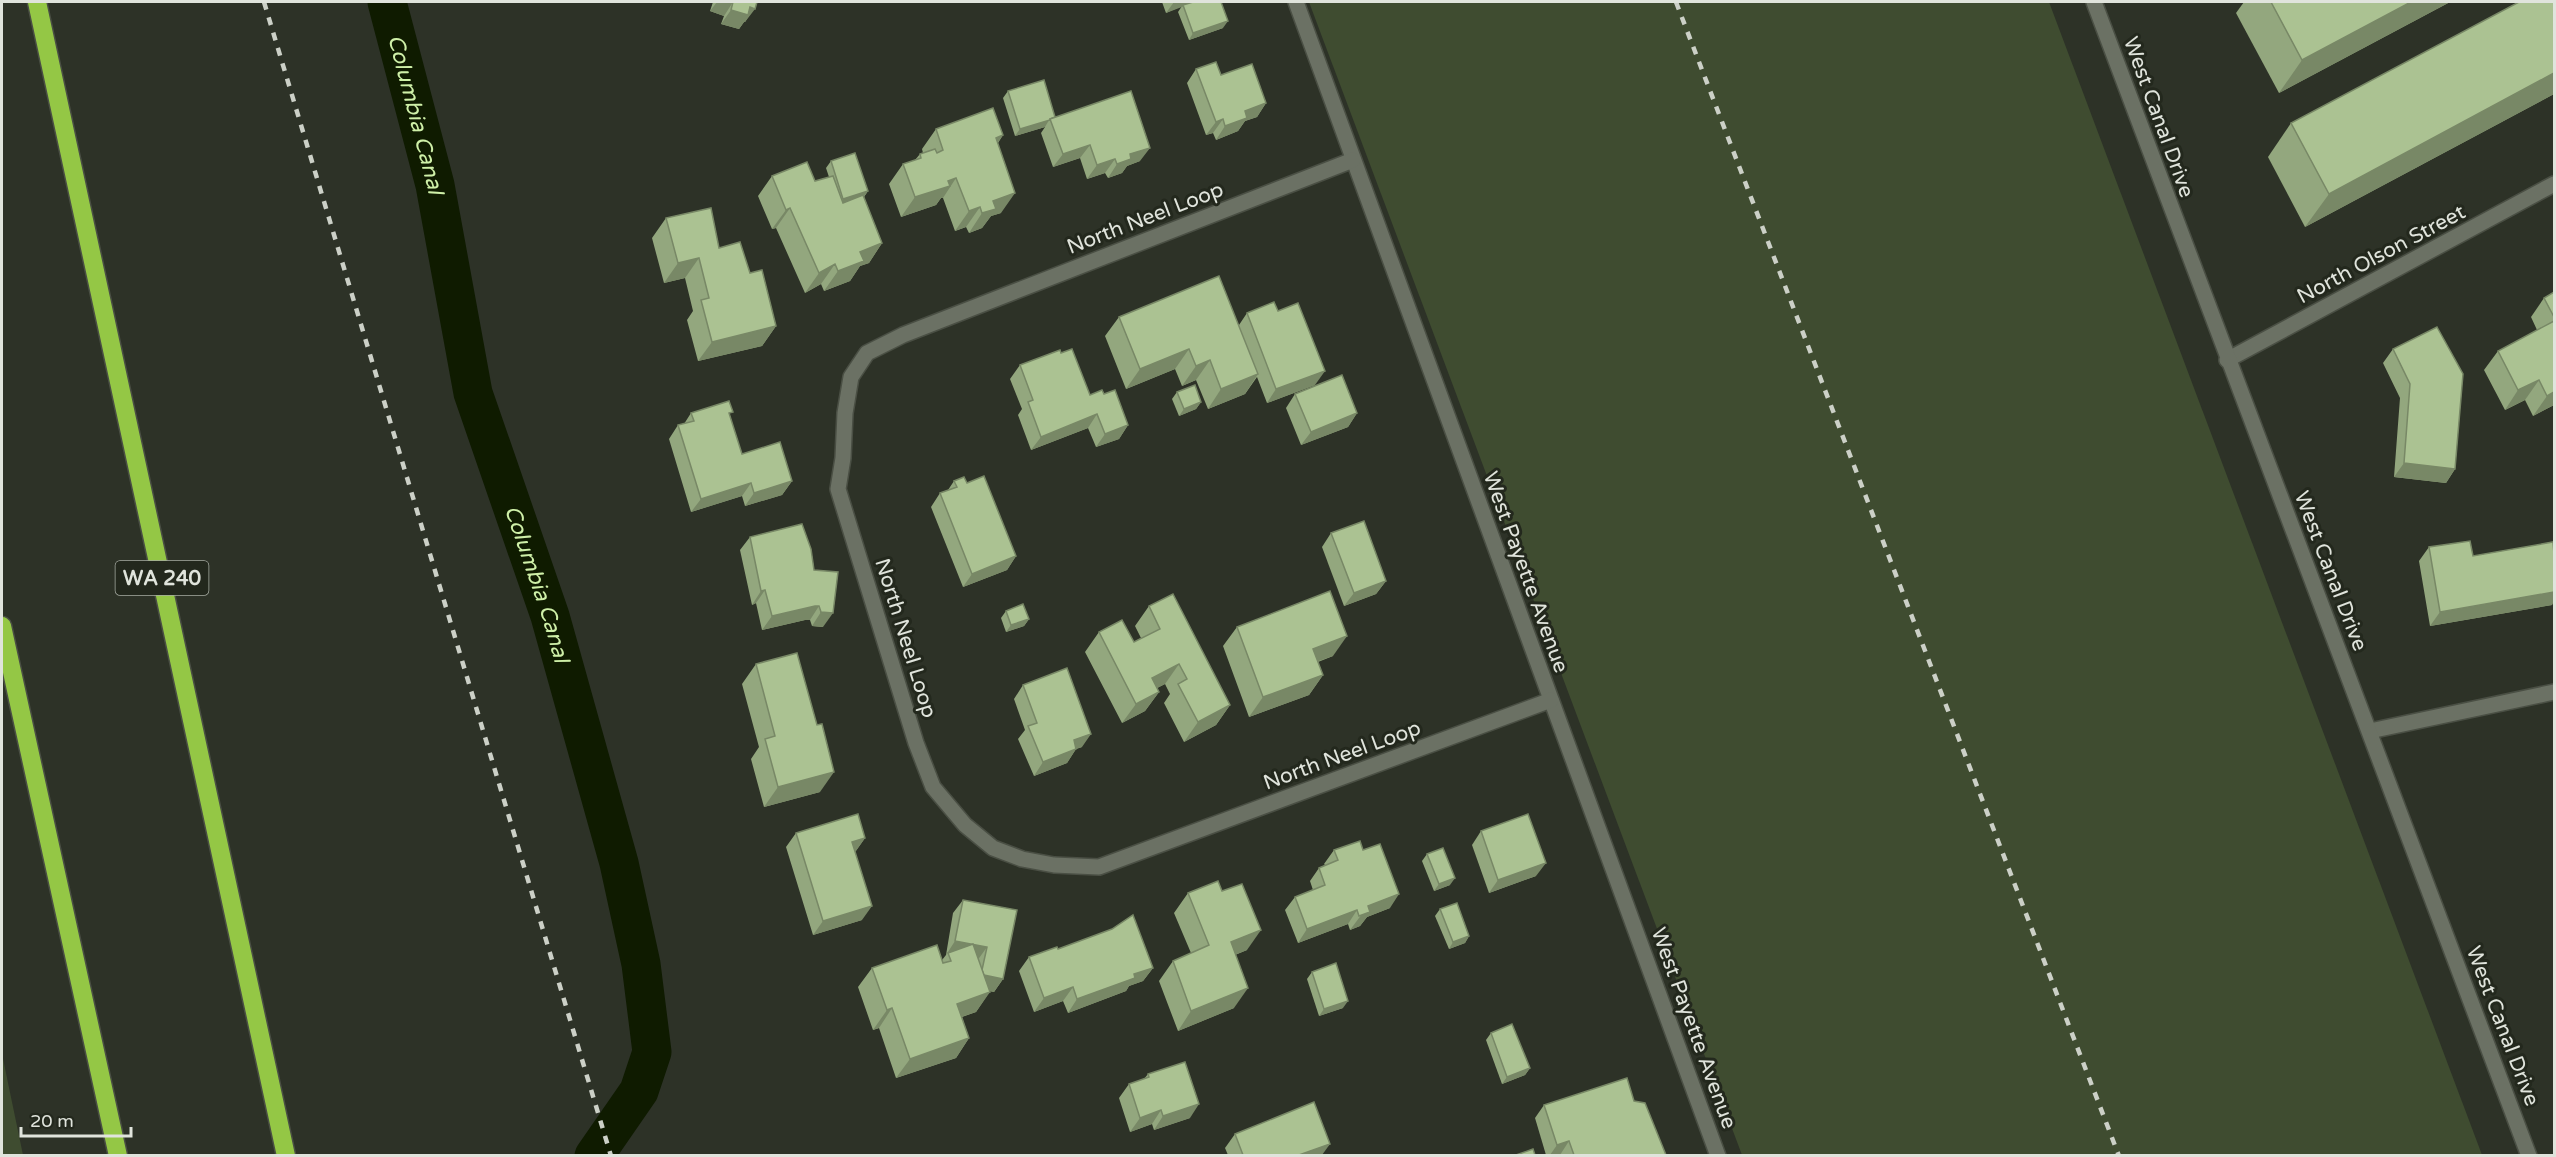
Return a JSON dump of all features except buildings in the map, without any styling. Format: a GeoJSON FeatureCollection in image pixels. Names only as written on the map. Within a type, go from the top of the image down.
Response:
{"type":"FeatureCollection","features":[{"type":"Feature","properties":{"kind":"highway","name":"WA 240"},"geometry":{"type":"LineString","coordinates":[[37,2],[286,1155]]}},
{"type":"Feature","properties":{"kind":"highway"},"geometry":{"type":"LineString","coordinates":[[2,626],[118,1155]]}},
{"type":"Feature","properties":{"kind":"street","name":"West Payette Avenue"},"geometry":{"type":"LineString","coordinates":[[1296,2],[1719,1155]]}},
{"type":"Feature","properties":{"kind":"street","name":"West Canal Drive"},"geometry":{"type":"LineString","coordinates":[[2094,2],[2227,360],[2370,731],[2529,1155]]}},
{"type":"Feature","properties":{"kind":"street","name":"North Neel Loop"},"geometry":{"type":"LineString","coordinates":[[1353,160],[903,335],[867,353],[851,377],[845,413],[843,458],[838,489],[916,743],[933,787],[965,825],[993,848],[1022,860],[1054,865],[1099,867],[1551,700]]}},
{"type":"Feature","properties":{"kind":"street","name":"North Olson Street"},"geometry":{"type":"LineString","coordinates":[[2227,360],[2554,184]]}},
{"type":"Feature","properties":{"kind":"street"},"geometry":{"type":"LineString","coordinates":[[2370,731],[2554,692]]}},
{"type":"Feature","properties":{"kind":"green space"},"geometry":{"type":"Polygon","coordinates":[[[1309,2],[2049,2],[2482,1155],[1742,1155],[1309,2]]]}},
{"type":"Feature","properties":{"kind":"green space"},"geometry":{"type":"Polygon","coordinates":[[[2,1054],[23,1155],[2,1155],[2,1054]]]}},
{"type":"Feature","properties":{"kind":"waterway","name":"Columbia Canal"},"geometry":{"type":"LineString","coordinates":[[387,2],[435,185],[473,393],[550,616],[619,863],[641,964],[652,1052],[639,1091],[594,1156]]}},
{"type":"Feature","properties":{"kind":"railway"},"geometry":{"type":"LineString","coordinates":[[264,2],[611,1156]]}},
{"type":"Feature","properties":{"kind":"railway"},"geometry":{"type":"LineString","coordinates":[[1676,2],[2119,1156]]}}]}
